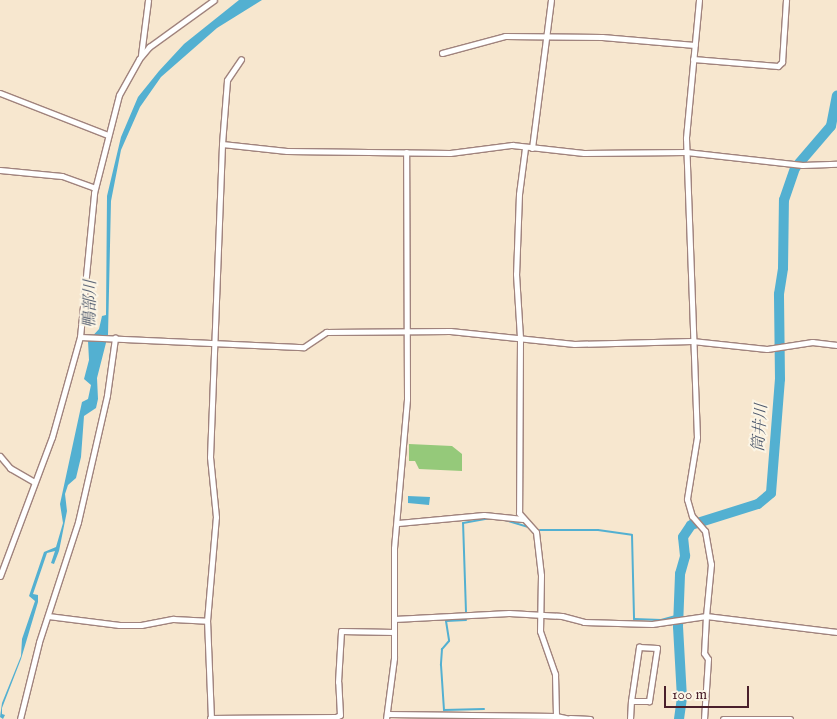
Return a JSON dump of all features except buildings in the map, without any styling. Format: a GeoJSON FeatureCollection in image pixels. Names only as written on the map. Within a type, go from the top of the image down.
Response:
{"type":"FeatureCollection","features":[{"type":"Feature","properties":{"kind":"street"},"geometry":{"type":"LineString","coordinates":[[141,56],[148,0]]}},
{"type":"Feature","properties":{"kind":"street"},"geometry":{"type":"LineString","coordinates":[[0,576],[65,396],[83,337],[96,188],[119,95],[141,56],[176,25],[214,0]]}},
{"type":"Feature","properties":{"kind":"street"},"geometry":{"type":"LineString","coordinates":[[532,148],[540,98],[544,36],[551,0]]}},
{"type":"Feature","properties":{"kind":"street"},"geometry":{"type":"LineString","coordinates":[[699,0],[686,152],[691,228],[692,341],[696,452],[687,499],[695,519],[701,525],[707,537],[712,572],[706,616],[704,653],[708,659],[704,719]]}},
{"type":"Feature","properties":{"kind":"street"},"geometry":{"type":"LineString","coordinates":[[693,59],[778,66],[782,62],[786,0]]}},
{"type":"Feature","properties":{"kind":"street"},"geometry":{"type":"LineString","coordinates":[[442,53],[505,36],[544,36],[694,45]]}},
{"type":"Feature","properties":{"kind":"street"},"geometry":{"type":"LineString","coordinates":[[240,59],[227,80],[222,144],[210,480],[216,533],[207,621],[211,718],[336,717],[340,714],[341,631],[394,632]]}},
{"type":"Feature","properties":{"kind":"street"},"geometry":{"type":"LineString","coordinates":[[0,93],[108,135]]}},
{"type":"Feature","properties":{"kind":"street"},"geometry":{"type":"LineString","coordinates":[[222,144],[287,150],[450,153],[512,145],[525,148],[606,153],[686,152],[794,164],[837,164]]}},
{"type":"Feature","properties":{"kind":"street"},"geometry":{"type":"LineString","coordinates":[[525,148],[519,194],[516,274],[520,338],[518,496],[519,513],[522,519],[536,532],[542,641],[555,674],[556,716]]}},
{"type":"Feature","properties":{"kind":"street"},"geometry":{"type":"LineString","coordinates":[[406,152],[407,399],[398,522],[394,548],[392,688],[386,716],[556,716],[590,719]]}},
{"type":"Feature","properties":{"kind":"street"},"geometry":{"type":"LineString","coordinates":[[0,170],[62,176],[96,188]]}},
{"type":"Feature","properties":{"kind":"street"},"geometry":{"type":"LineString","coordinates":[[83,337],[216,341],[304,347],[326,332],[450,331],[483,336],[574,344],[692,341],[775,349],[787,345],[812,342],[837,345]]}},
{"type":"Feature","properties":{"kind":"street"},"geometry":{"type":"LineString","coordinates":[[20,719],[48,616],[78,522],[107,395],[113,338]]}},
{"type":"Feature","properties":{"kind":"street"},"geometry":{"type":"LineString","coordinates":[[0,456],[10,468],[34,482]]}},
{"type":"Feature","properties":{"kind":"street"},"geometry":{"type":"LineString","coordinates":[[398,522],[484,515],[522,519]]}},
{"type":"Feature","properties":{"kind":"street"},"geometry":{"type":"LineString","coordinates":[[394,619],[490,613],[540,615],[584,622],[663,623],[706,616],[837,632]]}},
{"type":"Feature","properties":{"kind":"street"},"geometry":{"type":"LineString","coordinates":[[48,616],[119,625],[141,625],[173,619],[207,621]]}},
{"type":"Feature","properties":{"kind":"street"},"geometry":{"type":"LineString","coordinates":[[630,719],[631,701],[639,647],[657,648],[649,701],[631,701]]}},
{"type":"Feature","properties":{"kind":"street"},"geometry":{"type":"LineString","coordinates":[[723,719],[790,719]]}},
{"type":"Feature","properties":{"kind":"green space"},"geometry":{"type":"Polygon","coordinates":[[[409,444],[452,446],[462,454],[462,471],[419,469],[415,461],[409,461],[409,444]]]}},
{"type":"Feature","properties":{"kind":"water"},"geometry":{"type":"Polygon","coordinates":[[[239,0],[262,0],[217,28],[161,77],[140,107],[121,150],[111,201],[108,335],[97,378],[98,399],[96,408],[84,416],[81,457],[76,478],[68,485],[65,494],[67,511],[59,551],[54,564],[51,563],[55,551],[47,553],[33,594],[38,595],[38,602],[21,659],[2,708],[2,714],[5,715],[3,719],[0,717],[2,703],[21,656],[22,639],[35,601],[29,596],[44,552],[56,547],[63,523],[60,504],[82,402],[88,399],[91,385],[84,379],[89,360],[88,341],[99,329],[102,316],[106,315],[107,196],[121,137],[138,97],[159,71],[184,44],[239,0]]]}},
{"type":"Feature","properties":{"kind":"water"},"geometry":{"type":"Polygon","coordinates":[[[408,496],[430,497],[429,505],[408,503],[408,496]]]}},
{"type":"Feature","properties":{"kind":"waterway","name":"筒井川"},"geometry":{"type":"LineString","coordinates":[[679,719],[682,698],[678,627],[680,574],[685,556],[683,537],[691,525],[758,504],[771,493],[780,379],[779,294],[783,268],[784,200],[795,168],[831,126],[837,96]]}},
{"type":"Feature","properties":{"kind":"waterway"},"geometry":{"type":"LineString","coordinates":[[466,612],[463,523],[491,518]]}},
{"type":"Feature","properties":{"kind":"waterway"},"geometry":{"type":"LineString","coordinates":[[505,520],[531,528]]}},
{"type":"Feature","properties":{"kind":"waterway"},"geometry":{"type":"LineString","coordinates":[[540,530],[598,530],[632,535],[634,619],[661,620],[680,615]]}},
{"type":"Feature","properties":{"kind":"waterway"},"geometry":{"type":"LineString","coordinates":[[466,620],[446,621],[449,641],[442,649],[441,665],[444,710],[484,709]]}},
{"type":"Feature","properties":{"kind":"water label","name":"鴨部川"},"geometry":{"type":"Point","coordinates":[91,304]}}]}
